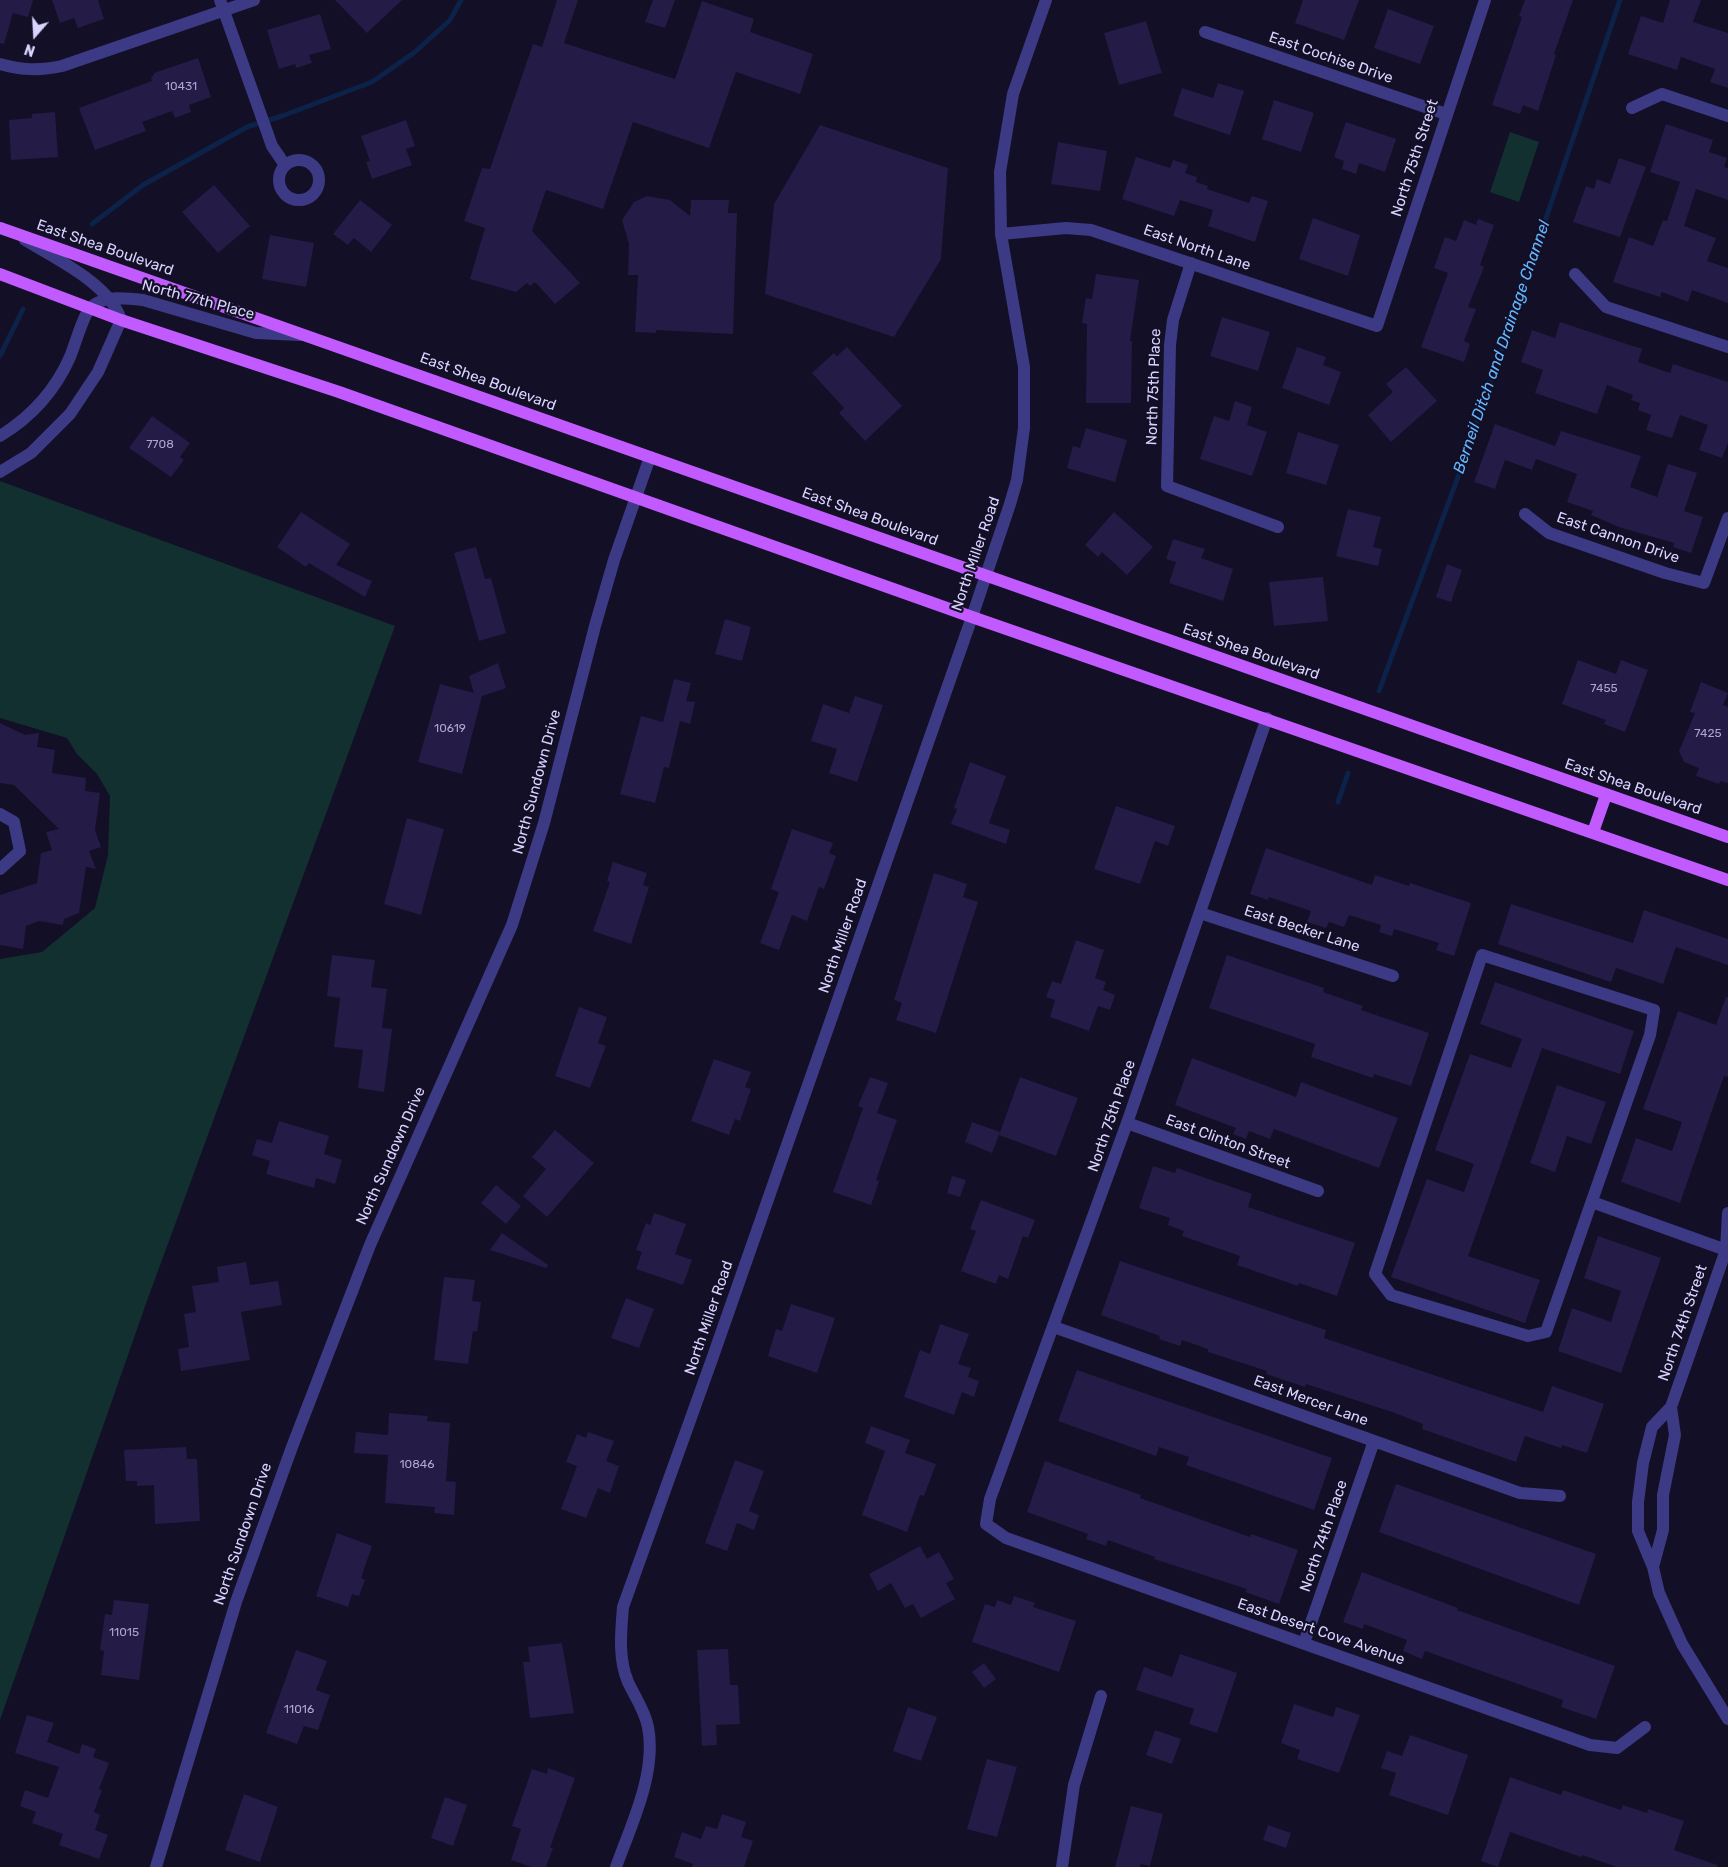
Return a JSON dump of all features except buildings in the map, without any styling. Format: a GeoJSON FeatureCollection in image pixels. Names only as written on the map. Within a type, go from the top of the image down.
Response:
{"type":"FeatureCollection","features":[{"type":"Feature","properties":{"kind":"main road","name":"East Shea Boulevard"},"geometry":{"type":"LineString","coordinates":[[0,228],[1728,837]]}},
{"type":"Feature","properties":{"kind":"main road"},"geometry":{"type":"LineString","coordinates":[[0,274],[121,320],[339,392],[972,617],[1267,718],[1728,880]]}},
{"type":"Feature","properties":{"kind":"main road"},"geometry":{"type":"LineString","coordinates":[[1593,832],[1606,795]]}},
{"type":"Feature","properties":{"kind":"street"},"geometry":{"type":"LineString","coordinates":[[0,64],[23,70],[42,71],[62,66],[222,5],[254,0]]}},
{"type":"Feature","properties":{"kind":"street","name":"North Miller Road"},"geometry":{"type":"LineString","coordinates":[[616,1867],[643,1787],[649,1761],[648,1728],[639,1702],[628,1681],[620,1643],[623,1607],[711,1362],[972,617],[1017,480],[1025,410],[1021,340],[1002,234],[1000,172],[1013,94],[1046,0]]}},
{"type":"Feature","properties":{"kind":"street","name":"North 75th Street"},"geometry":{"type":"LineString","coordinates":[[1377,326],[1485,0]]}},
{"type":"Feature","properties":{"kind":"street"},"geometry":{"type":"LineString","coordinates":[[222,5],[272,146],[285,165]]}},
{"type":"Feature","properties":{"kind":"street","name":"East Cochise Drive"},"geometry":{"type":"LineString","coordinates":[[1206,32],[1446,114]]}},
{"type":"Feature","properties":{"kind":"street"},"geometry":{"type":"LineString","coordinates":[[1632,108],[1662,94],[1728,116]]}},
{"type":"Feature","properties":{"kind":"street","name":"East North Lane"},"geometry":{"type":"LineString","coordinates":[[1002,234],[1066,228],[1091,230],[1377,326]]}},
{"type":"Feature","properties":{"kind":"street"},"geometry":{"type":"LineString","coordinates":[[0,472],[31,453],[70,414],[98,372],[121,320],[118,308],[87,279],[19,236]]}},
{"type":"Feature","properties":{"kind":"street","name":"North 75th Place"},"geometry":{"type":"LineString","coordinates":[[1191,263],[1173,320],[1170,345],[1167,486],[1278,526]]}},
{"type":"Feature","properties":{"kind":"street"},"geometry":{"type":"LineString","coordinates":[[1575,274],[1606,307],[1728,347]]}},
{"type":"Feature","properties":{"kind":"street","name":"North 77th Place"},"geometry":{"type":"LineString","coordinates":[[90,308],[110,299],[127,298],[143,300],[256,333],[308,335]]}},
{"type":"Feature","properties":{"kind":"street"},"geometry":{"type":"LineString","coordinates":[[0,436],[45,400],[70,359],[90,308]]}},
{"type":"Feature","properties":{"kind":"street","name":"North Sundown Drive"},"geometry":{"type":"LineString","coordinates":[[156,1867],[236,1602],[292,1447],[370,1245],[512,924],[544,823],[595,626],[650,457]]}},
{"type":"Feature","properties":{"kind":"street","name":"East Cannon Drive"},"geometry":{"type":"LineString","coordinates":[[1525,514],[1549,533],[1665,573],[1704,583],[1728,518]]}},
{"type":"Feature","properties":{"kind":"street","name":"North 75th Place"},"geometry":{"type":"LineString","coordinates":[[986,1524],[990,1499],[1127,1123],[1267,718]]}},
{"type":"Feature","properties":{"kind":"street"},"geometry":{"type":"LineString","coordinates":[[0,814],[14,822],[20,851],[0,869]]}},
{"type":"Feature","properties":{"kind":"street","name":"East Becker Lane"},"geometry":{"type":"LineString","coordinates":[[1200,913],[1393,976]]}},
{"type":"Feature","properties":{"kind":"street"},"geometry":{"type":"LineString","coordinates":[[1482,955],[1654,1010],[1650,1034],[1592,1202],[1546,1332],[1528,1336],[1392,1295],[1375,1274],[1482,955]]}},
{"type":"Feature","properties":{"kind":"street","name":"East Clinton Street"},"geometry":{"type":"LineString","coordinates":[[1127,1123],[1318,1191]]}},
{"type":"Feature","properties":{"kind":"street"},"geometry":{"type":"LineString","coordinates":[[1592,1202],[1727,1249]]}},
{"type":"Feature","properties":{"kind":"street","name":"North 74th Street"},"geometry":{"type":"LineString","coordinates":[[1728,1213],[1727,1249],[1671,1408],[1652,1427],[1643,1463],[1638,1502],[1638,1531],[1653,1567],[1659,1592],[1682,1644],[1728,1719]]}},
{"type":"Feature","properties":{"kind":"street","name":"East Mercer Lane"},"geometry":{"type":"LineString","coordinates":[[1054,1327],[1520,1493],[1560,1496]]}},
{"type":"Feature","properties":{"kind":"street","name":"North 74th Street"},"geometry":{"type":"LineString","coordinates":[[1653,1567],[1664,1530],[1662,1495],[1675,1435],[1671,1408]]}},
{"type":"Feature","properties":{"kind":"street","name":"North 74th Place"},"geometry":{"type":"LineString","coordinates":[[1304,1643],[1374,1441]]}},
{"type":"Feature","properties":{"kind":"street","name":"East Desert Cove Avenue"},"geometry":{"type":"LineString","coordinates":[[986,1524],[1006,1538],[1590,1745],[1617,1748],[1645,1727]]}},
{"type":"Feature","properties":{"kind":"street"},"geometry":{"type":"LineString","coordinates":[[1062,1867],[1074,1785],[1101,1696]]}},
{"type":"Feature","properties":{"kind":"green space"},"geometry":{"type":"Polygon","coordinates":[[[1510,132],[1539,142],[1519,202],[1490,192],[1510,132]]]}},
{"type":"Feature","properties":{"kind":"green space"},"geometry":{"type":"Polygon","coordinates":[[[0,481],[395,626],[148,1298],[0,1720],[0,959],[42,952],[95,908],[108,855],[110,796],[97,774],[77,754],[67,738],[0,718],[0,481]]]}},
{"type":"Feature","properties":{"kind":"waterway"},"geometry":{"type":"LineString","coordinates":[[92,224],[143,185],[247,127],[282,116],[372,82],[415,52],[450,20],[461,0]]}},
{"type":"Feature","properties":{"kind":"waterway","name":"Berneil Ditch and Drainage Channel"},"geometry":{"type":"LineString","coordinates":[[1379,691],[1462,466],[1620,0]]}},
{"type":"Feature","properties":{"kind":"waterway"},"geometry":{"type":"LineString","coordinates":[[0,356],[23,309]]}},
{"type":"Feature","properties":{"kind":"waterway"},"geometry":{"type":"LineString","coordinates":[[1338,802],[1348,773]]}}]}
